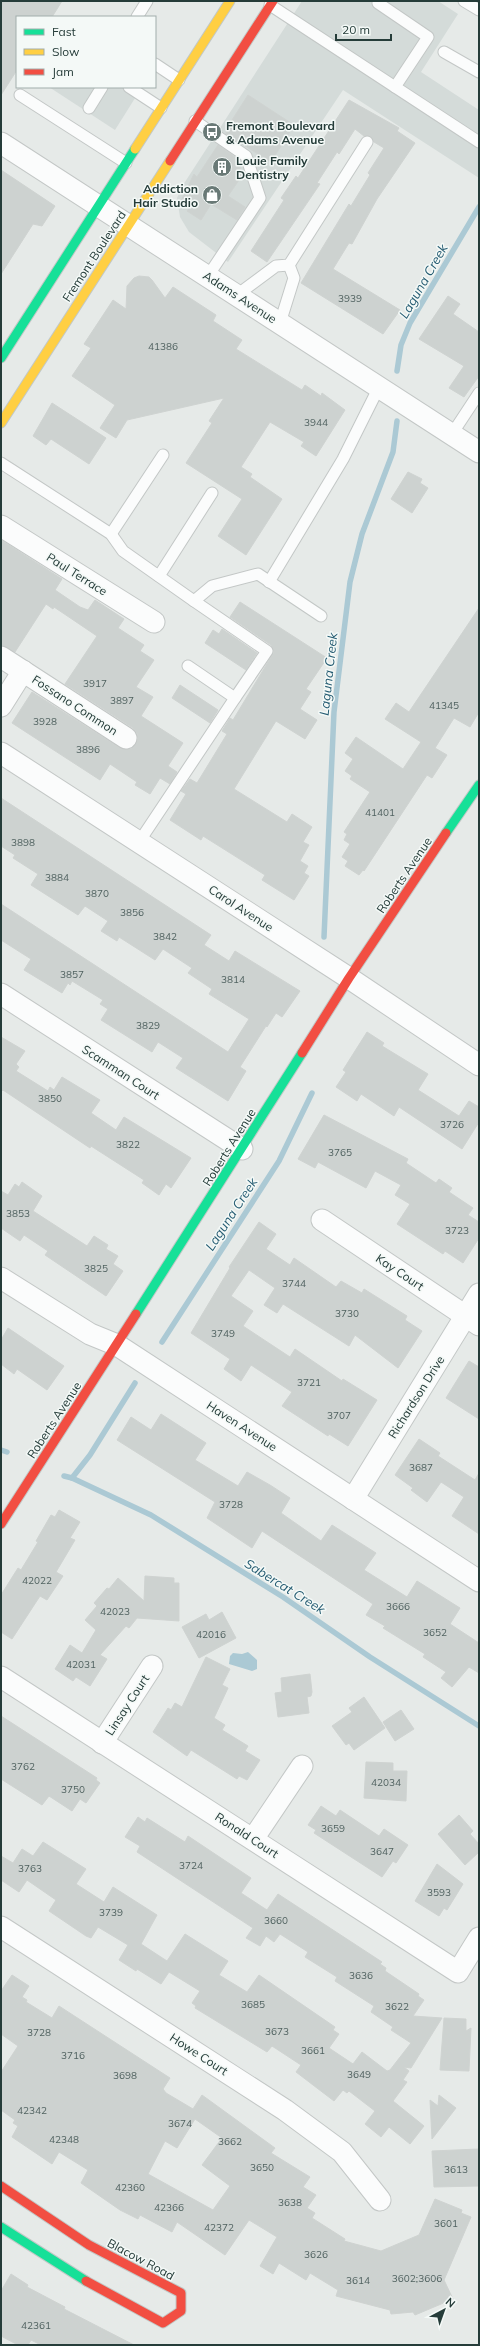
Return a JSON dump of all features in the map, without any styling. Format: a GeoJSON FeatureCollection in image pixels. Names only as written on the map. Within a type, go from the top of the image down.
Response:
{"type":"FeatureCollection","features":[{"type":"Feature","properties":{"kind":"street","name":"Fremont Boulevard"},"geometry":{"type":"LineString","coordinates":[[1,358],[230,1]]}},
{"type":"Feature","properties":{"kind":"street","name":"Fremont Boulevard"},"geometry":{"type":"LineString","coordinates":[[1,423],[271,3]]}},
{"type":"Feature","properties":{"kind":"street","name":"Adams Avenue"},"geometry":{"type":"LineString","coordinates":[[1,143],[479,452]]}},
{"type":"Feature","properties":{"kind":"street","name":"Paul Terrace"},"geometry":{"type":"LineString","coordinates":[[1,526],[154,622]]}},
{"type":"Feature","properties":{"kind":"street","name":"Fossano Common"},"geometry":{"type":"LineString","coordinates":[[1,657],[126,738]]}},
{"type":"Feature","properties":{"kind":"street","name":"Fossano Common"},"geometry":{"type":"LineString","coordinates":[[1,706],[23,671]]}},
{"type":"Feature","properties":{"kind":"street","name":"Carol Avenue"},"geometry":{"type":"LineString","coordinates":[[1,753],[349,978],[479,1065]]}},
{"type":"Feature","properties":{"kind":"street","name":"Roberts Avenue"},"geometry":{"type":"LineString","coordinates":[[1,1524],[242,1149],[349,978],[479,786]]}},
{"type":"Feature","properties":{"kind":"street","name":"Scamman Court"},"geometry":{"type":"LineString","coordinates":[[1,994],[242,1149]]}},
{"type":"Feature","properties":{"kind":"street","name":"Kay Court"},"geometry":{"type":"LineString","coordinates":[[322,1220],[472,1321]]}},
{"type":"Feature","properties":{"kind":"street","name":"Haven Avenue"},"geometry":{"type":"LineString","coordinates":[[1,1278],[90,1334],[117,1344],[479,1580]]}},
{"type":"Feature","properties":{"kind":"street","name":"Richardson Drive"},"geometry":{"type":"LineString","coordinates":[[353,1499],[472,1321],[479,1294]]}},
{"type":"Feature","properties":{"kind":"street","name":"Linsay Court"},"geometry":{"type":"LineString","coordinates":[[102,1743],[152,1666]]}},
{"type":"Feature","properties":{"kind":"street","name":"Ronald Court"},"geometry":{"type":"LineString","coordinates":[[1,1677],[458,1972],[479,1938]]}},
{"type":"Feature","properties":{"kind":"street"},"geometry":{"type":"LineString","coordinates":[[253,1839],[302,1766]]}},
{"type":"Feature","properties":{"kind":"street","name":"Howe Court"},"geometry":{"type":"LineString","coordinates":[[1,1927],[285,2110],[342,2152],[380,2200]]}},
{"type":"Feature","properties":{"kind":"street","name":"Blacow Road"},"geometry":{"type":"LineString","coordinates":[[1,2186],[89,2245],[181,2293],[181,2311],[163,2323],[76,2276],[1,2228]]}},
{"type":"Feature","properties":{"kind":"lane"},"geometry":{"type":"LineString","coordinates":[[138,16],[148,1]]}},
{"type":"Feature","properties":{"kind":"lane"},"geometry":{"type":"LineString","coordinates":[[464,1],[479,10]]}},
{"type":"Feature","properties":{"kind":"lane"},"geometry":{"type":"LineString","coordinates":[[271,3],[479,142]]}},
{"type":"Feature","properties":{"kind":"lane"},"geometry":{"type":"LineString","coordinates":[[378,3],[428,37],[395,87]]}},
{"type":"Feature","properties":{"kind":"lane"},"geometry":{"type":"LineString","coordinates":[[444,52],[479,72]]}},
{"type":"Feature","properties":{"kind":"lane"},"geometry":{"type":"LineString","coordinates":[[156,65],[179,80]]}},
{"type":"Feature","properties":{"kind":"lane"},"geometry":{"type":"LineString","coordinates":[[89,108],[101,88]]}},
{"type":"Feature","properties":{"kind":"lane"},"geometry":{"type":"LineString","coordinates":[[131,88],[161,108]]}},
{"type":"Feature","properties":{"kind":"lane"},"geometry":{"type":"LineString","coordinates":[[20,95],[126,163]]}},
{"type":"Feature","properties":{"kind":"lane"},"geometry":{"type":"LineString","coordinates":[[195,121],[246,156],[260,198],[208,276]]}},
{"type":"Feature","properties":{"kind":"lane"},"geometry":{"type":"LineString","coordinates":[[289,265],[367,142]]}},
{"type":"Feature","properties":{"kind":"lane"},"geometry":{"type":"LineString","coordinates":[[237,295],[276,266],[289,265]]}},
{"type":"Feature","properties":{"kind":"lane"},"geometry":{"type":"LineString","coordinates":[[280,323],[294,278],[289,265]]}},
{"type":"Feature","properties":{"kind":"lane"},"geometry":{"type":"LineString","coordinates":[[269,582],[343,459],[379,387]]}},
{"type":"Feature","properties":{"kind":"lane"},"geometry":{"type":"LineString","coordinates":[[452,434],[479,393]]}},
{"type":"Feature","properties":{"kind":"lane"},"geometry":{"type":"LineString","coordinates":[[111,534],[163,454]]}},
{"type":"Feature","properties":{"kind":"lane"},"geometry":{"type":"LineString","coordinates":[[1,463],[111,534],[123,551],[267,651],[234,698],[139,842]]}},
{"type":"Feature","properties":{"kind":"lane"},"geometry":{"type":"LineString","coordinates":[[159,576],[212,493]]}},
{"type":"Feature","properties":{"kind":"lane"},"geometry":{"type":"LineString","coordinates":[[194,601],[212,586],[258,574],[321,616]]}},
{"type":"Feature","properties":{"kind":"lane"},"geometry":{"type":"LineString","coordinates":[[188,666],[234,698]]}},
{"type":"Feature","properties":{"kind":"shaded area"},"geometry":{"type":"Polygon","coordinates":[[[302,1],[438,1],[458,14],[421,72],[479,110],[479,178],[343,90],[228,262],[189,232],[180,217],[177,198],[183,185],[302,1]]]}},
{"type":"Feature","properties":{"kind":"shaded area"},"geometry":{"type":"Polygon","coordinates":[[[51,88],[141,88],[115,130],[51,88]]]}},
{"type":"Feature","properties":{"kind":"water"},"geometry":{"type":"Polygon","coordinates":[[[248,1652],[257,1660],[257,1669],[252,1671],[229,1664],[230,1656],[233,1653],[242,1654],[248,1652]]]}},
{"type":"Feature","properties":{"kind":"building"},"geometry":{"type":"Polygon","coordinates":[[[1,1],[62,1],[53,16],[16,16],[16,72],[1,95],[1,1]]]}},
{"type":"Feature","properties":{"kind":"building"},"geometry":{"type":"Polygon","coordinates":[[[248,95],[294,125],[271,162],[226,134],[227,128],[248,95]]]}},
{"type":"Feature","properties":{"kind":"building"},"geometry":{"type":"Polygon","coordinates":[[[349,100],[399,128],[397,131],[415,143],[377,199],[352,244],[349,243],[333,269],[400,310],[383,334],[301,283],[349,204],[351,206],[370,175],[368,173],[384,148],[374,142],[370,136],[364,136],[355,129],[339,154],[337,152],[317,183],[320,184],[267,262],[251,251],[284,200],[281,198],[296,176],[298,178],[349,100]]]}},
{"type":"Feature","properties":{"kind":"building"},"geometry":{"type":"Polygon","coordinates":[[[218,145],[239,160],[241,177],[228,196],[245,207],[237,220],[211,204],[201,220],[187,211],[190,207],[181,201],[194,174],[197,177],[218,145]]]}},
{"type":"Feature","properties":{"kind":"building"},"geometry":{"type":"Polygon","coordinates":[[[1,170],[55,206],[42,226],[33,224],[1,274],[1,170]]]}},
{"type":"Feature","properties":{"kind":"building"},"geometry":{"type":"Polygon","coordinates":[[[139,276],[149,277],[165,298],[173,287],[216,315],[213,321],[242,340],[236,349],[302,390],[305,385],[321,396],[322,393],[345,410],[316,456],[301,446],[304,442],[270,422],[241,467],[252,474],[250,477],[282,499],[246,555],[218,536],[242,499],[186,463],[212,423],[209,421],[224,398],[127,420],[116,438],[100,428],[115,405],[72,376],[91,348],[84,344],[113,300],[126,309],[127,286],[134,278],[139,276]]]}},
{"type":"Feature","properties":{"kind":"building"},"geometry":{"type":"Polygon","coordinates":[[[448,296],[460,304],[453,314],[479,332],[479,376],[464,397],[449,388],[464,366],[419,339],[448,296]]]}},
{"type":"Feature","properties":{"kind":"building"},"geometry":{"type":"Polygon","coordinates":[[[52,403],[106,438],[89,464],[51,439],[46,445],[33,436],[52,403]]]}},
{"type":"Feature","properties":{"kind":"building"},"geometry":{"type":"Polygon","coordinates":[[[408,472],[422,479],[420,483],[428,488],[412,513],[391,499],[408,472]]]}},
{"type":"Feature","properties":{"kind":"building"},"geometry":{"type":"Polygon","coordinates":[[[1,540],[62,579],[55,590],[80,607],[88,610],[95,600],[124,619],[118,628],[144,645],[140,651],[154,660],[136,687],[153,697],[141,716],[183,743],[168,766],[177,772],[170,784],[160,778],[150,794],[135,785],[137,782],[110,764],[100,780],[12,723],[32,692],[120,748],[131,749],[138,739],[137,733],[133,728],[65,684],[97,636],[54,607],[53,609],[46,604],[15,652],[1,645],[1,540]]]}},
{"type":"Feature","properties":{"kind":"building"},"geometry":{"type":"Polygon","coordinates":[[[240,602],[327,658],[306,689],[311,692],[300,709],[317,720],[305,739],[276,721],[234,789],[287,822],[292,814],[312,827],[303,842],[309,845],[300,861],[308,866],[304,873],[309,876],[294,900],[262,880],[265,875],[203,836],[201,840],[170,820],[186,794],[181,791],[190,779],[197,783],[227,734],[222,731],[230,718],[233,720],[274,652],[271,645],[230,617],[240,602]]]}},
{"type":"Feature","properties":{"kind":"building"},"geometry":{"type":"Polygon","coordinates":[[[479,608],[479,712],[470,727],[454,718],[435,748],[447,755],[432,778],[427,775],[364,871],[363,870],[359,875],[345,866],[348,861],[342,857],[350,844],[344,840],[347,834],[344,832],[370,792],[350,779],[352,776],[345,771],[353,759],[345,753],[356,737],[403,769],[421,742],[385,719],[396,703],[409,712],[479,608]]]}},
{"type":"Feature","properties":{"kind":"building"},"geometry":{"type":"Polygon","coordinates":[[[222,629],[257,653],[246,670],[205,643],[213,630],[219,634],[222,629]]]}},
{"type":"Feature","properties":{"kind":"building"},"geometry":{"type":"Polygon","coordinates":[[[180,685],[218,710],[210,723],[172,698],[180,685]]]}},
{"type":"Feature","properties":{"kind":"building"},"geometry":{"type":"Polygon","coordinates":[[[1,798],[211,935],[204,945],[229,961],[235,951],[300,991],[282,1017],[276,1013],[267,1027],[266,1026],[240,1067],[246,1071],[228,1101],[176,1068],[183,1058],[158,1042],[152,1052],[101,1020],[108,1009],[100,1004],[103,1000],[72,981],[70,985],[68,983],[62,993],[24,970],[31,959],[1,940],[1,904],[228,1052],[249,1019],[209,994],[212,989],[188,973],[192,968],[163,949],[155,960],[119,937],[117,941],[101,931],[108,921],[85,906],[78,915],[31,885],[38,874],[13,858],[15,855],[1,846],[1,798]]]}},
{"type":"Feature","properties":{"kind":"building"},"geometry":{"type":"Polygon","coordinates":[[[367,1032],[384,1043],[382,1046],[428,1074],[418,1090],[459,1116],[469,1101],[479,1107],[479,1122],[462,1149],[399,1107],[394,1116],[361,1094],[357,1101],[336,1087],[346,1072],[343,1070],[367,1032]]]}},
{"type":"Feature","properties":{"kind":"building"},"geometry":{"type":"Polygon","coordinates":[[[1,1037],[25,1051],[16,1064],[19,1067],[16,1071],[48,1091],[50,1087],[54,1090],[62,1077],[100,1100],[91,1113],[116,1130],[124,1117],[191,1158],[171,1188],[166,1184],[159,1195],[142,1183],[144,1180],[91,1146],[90,1148],[3,1090],[1,1092],[1,1037]]]}},
{"type":"Feature","properties":{"kind":"building"},"geometry":{"type":"Polygon","coordinates":[[[324,1115],[408,1159],[406,1163],[436,1183],[439,1179],[452,1188],[449,1192],[473,1208],[468,1215],[479,1222],[479,1238],[463,1263],[445,1251],[443,1254],[397,1224],[410,1204],[395,1195],[401,1185],[375,1171],[366,1188],[318,1162],[315,1168],[298,1159],[324,1115]]]}},
{"type":"Feature","properties":{"kind":"building"},"geometry":{"type":"Polygon","coordinates":[[[22,1182],[42,1196],[33,1211],[87,1246],[94,1236],[108,1245],[106,1249],[118,1256],[113,1264],[123,1271],[106,1296],[45,1255],[48,1251],[24,1235],[20,1241],[1,1228],[1,1191],[8,1195],[15,1184],[19,1187],[22,1182]]]}},
{"type":"Feature","properties":{"kind":"building"},"geometry":{"type":"Polygon","coordinates":[[[259,1222],[276,1234],[266,1249],[290,1265],[294,1258],[336,1287],[341,1281],[362,1293],[364,1289],[407,1316],[405,1320],[422,1331],[398,1368],[355,1335],[349,1346],[283,1304],[277,1313],[264,1305],[275,1288],[249,1270],[231,1296],[253,1311],[243,1326],[290,1357],[295,1349],[342,1381],[343,1379],[377,1400],[348,1446],[329,1434],[328,1436],[282,1406],[292,1392],[251,1365],[241,1381],[224,1369],[230,1359],[191,1333],[230,1268],[229,1267],[259,1222]]]}},
{"type":"Feature","properties":{"kind":"building"},"geometry":{"type":"Polygon","coordinates":[[[8,1328],[64,1366],[47,1390],[17,1369],[14,1374],[1,1364],[1,1340],[8,1328]]]}},
{"type":"Feature","properties":{"kind":"building"},"geometry":{"type":"Polygon","coordinates":[[[469,1361],[479,1367],[479,1419],[446,1398],[469,1361]]]}},
{"type":"Feature","properties":{"kind":"building"},"geometry":{"type":"Polygon","coordinates":[[[161,1414],[206,1443],[195,1460],[238,1486],[247,1472],[270,1485],[290,1498],[281,1513],[321,1541],[332,1525],[376,1553],[364,1570],[407,1597],[417,1581],[460,1608],[450,1624],[479,1643],[479,1673],[469,1667],[452,1687],[441,1678],[446,1672],[423,1657],[425,1654],[383,1628],[385,1626],[366,1615],[373,1604],[262,1531],[252,1548],[207,1518],[215,1502],[117,1440],[131,1417],[151,1430],[161,1414]]]}},
{"type":"Feature","properties":{"kind":"building"},"geometry":{"type":"Polygon","coordinates":[[[419,1439],[440,1453],[438,1456],[475,1480],[479,1473],[479,1534],[452,1516],[464,1497],[441,1482],[427,1502],[411,1490],[413,1488],[395,1475],[419,1439]]]}},
{"type":"Feature","properties":{"kind":"building"},"geometry":{"type":"Polygon","coordinates":[[[59,1510],[80,1522],[70,1538],[75,1540],[56,1572],[63,1576],[47,1600],[40,1596],[12,1639],[1,1632],[1,1595],[18,1568],[21,1570],[38,1542],[36,1541],[51,1515],[55,1517],[59,1510]]]}},
{"type":"Feature","properties":{"kind":"building"},"geometry":{"type":"Polygon","coordinates":[[[145,1576],[174,1578],[174,1583],[179,1583],[179,1621],[137,1618],[129,1628],[126,1626],[100,1655],[107,1659],[90,1686],[76,1677],[73,1681],[55,1669],[70,1645],[82,1653],[96,1630],[85,1620],[97,1606],[94,1603],[107,1588],[109,1589],[118,1578],[144,1601],[145,1576]]]}},
{"type":"Feature","properties":{"kind":"building"},"geometry":{"type":"Polygon","coordinates":[[[222,1612],[236,1638],[199,1658],[182,1627],[206,1614],[209,1620],[222,1612]]]}},
{"type":"Feature","properties":{"kind":"building"},"geometry":{"type":"Polygon","coordinates":[[[206,1657],[230,1669],[222,1685],[228,1688],[214,1718],[225,1725],[222,1730],[248,1746],[245,1751],[260,1760],[247,1780],[239,1776],[237,1779],[191,1750],[187,1756],[153,1732],[168,1708],[171,1710],[175,1703],[182,1707],[206,1657]]]}},
{"type":"Feature","properties":{"kind":"building"},"geometry":{"type":"Polygon","coordinates":[[[310,1674],[312,1692],[311,1696],[307,1697],[309,1713],[278,1717],[275,1693],[282,1692],[281,1678],[310,1674]]]}},
{"type":"Feature","properties":{"kind":"building"},"geometry":{"type":"Polygon","coordinates":[[[364,1697],[385,1728],[354,1750],[349,1743],[346,1745],[332,1726],[352,1712],[349,1708],[364,1697]]]}},
{"type":"Feature","properties":{"kind":"building"},"geometry":{"type":"Polygon","coordinates":[[[401,1710],[414,1729],[395,1741],[383,1722],[401,1710]]]}},
{"type":"Feature","properties":{"kind":"building"},"geometry":{"type":"Polygon","coordinates":[[[1,1716],[97,1778],[96,1780],[100,1783],[86,1803],[80,1799],[72,1811],[49,1796],[42,1805],[1,1779],[1,1716]]]}},
{"type":"Feature","properties":{"kind":"building"},"geometry":{"type":"Polygon","coordinates":[[[366,1762],[393,1763],[393,1771],[407,1771],[406,1801],[364,1798],[366,1762]]]}},
{"type":"Feature","properties":{"kind":"building"},"geometry":{"type":"Polygon","coordinates":[[[321,1806],[336,1816],[340,1810],[379,1836],[384,1829],[408,1845],[396,1863],[393,1861],[382,1877],[314,1833],[316,1830],[308,1825],[321,1806]]]}},
{"type":"Feature","properties":{"kind":"building"},"geometry":{"type":"Polygon","coordinates":[[[459,1815],[473,1831],[470,1834],[479,1844],[479,1852],[465,1865],[438,1834],[459,1815]]]}},
{"type":"Feature","properties":{"kind":"building"},"geometry":{"type":"Polygon","coordinates":[[[138,1817],[145,1822],[147,1818],[185,1842],[188,1836],[251,1878],[241,1893],[267,1910],[278,1894],[382,1962],[380,1964],[386,1968],[385,1971],[419,1994],[418,1996],[424,2000],[413,2016],[442,2018],[411,2068],[404,2067],[409,2071],[403,2080],[407,2082],[393,2101],[424,2126],[410,2144],[389,2127],[381,2137],[365,2124],[375,2111],[349,2091],[347,2093],[343,2090],[334,2101],[296,2072],[301,2065],[272,2046],[267,2052],[195,2008],[196,2006],[192,2003],[200,1991],[169,1972],[161,1984],[137,1969],[136,1971],[119,1960],[128,1945],[98,1927],[91,1938],[86,1936],[49,1911],[56,1900],[27,1880],[19,1892],[1,1880],[1,1856],[13,1863],[22,1849],[33,1856],[43,1842],[86,1869],[76,1884],[104,1902],[113,1887],[157,1915],[141,1944],[167,1961],[185,1934],[228,1961],[219,1975],[247,1992],[259,1975],[335,2027],[333,2030],[339,2034],[329,2048],[353,2064],[362,2052],[387,2071],[390,2070],[411,2043],[391,2030],[393,2027],[371,2012],[374,2006],[335,1981],[337,1977],[305,1957],[308,1952],[280,1934],[274,1942],[266,1936],[260,1946],[246,1938],[253,1928],[137,1852],[140,1846],[125,1837],[138,1817]]]}},
{"type":"Feature","properties":{"kind":"building"},"geometry":{"type":"Polygon","coordinates":[[[437,1864],[463,1884],[447,1910],[444,1908],[439,1916],[415,1901],[437,1864]]]}},
{"type":"Feature","properties":{"kind":"building"},"geometry":{"type":"Polygon","coordinates":[[[12,1975],[29,1986],[22,1997],[27,2000],[26,2002],[52,2018],[59,2006],[170,2078],[163,2089],[166,2093],[193,2109],[202,2095],[275,2148],[271,2153],[310,2177],[303,2187],[316,2195],[307,2208],[315,2213],[312,2218],[345,2239],[344,2241],[381,2251],[419,2235],[435,2199],[462,2210],[461,2213],[471,2217],[444,2280],[453,2299],[415,2315],[413,2312],[391,2314],[390,2310],[336,2296],[338,2290],[310,2273],[306,2280],[279,2263],[273,2274],[260,2266],[277,2237],[249,2220],[225,2255],[177,2222],[172,2232],[140,2215],[138,2219],[120,2210],[81,2183],[88,2170],[59,2152],[52,2164],[12,2137],[18,2126],[13,2123],[15,2120],[1,2110],[1,2072],[18,2046],[1,2034],[1,1991],[12,1975]],[[195,2119],[177,2148],[165,2141],[148,2174],[213,2210],[230,2186],[202,2165],[222,2138],[195,2119]]]}},
{"type":"Feature","properties":{"kind":"building"},"geometry":{"type":"Polygon","coordinates":[[[444,2018],[466,2019],[466,2031],[471,2028],[469,2071],[440,2070],[444,2018]]]}},
{"type":"Feature","properties":{"kind":"building"},"geometry":{"type":"Polygon","coordinates":[[[439,2095],[456,2108],[432,2139],[430,2100],[438,2106],[439,2095]]]}},
{"type":"Feature","properties":{"kind":"building"},"geometry":{"type":"Polygon","coordinates":[[[479,2149],[479,2186],[434,2187],[432,2151],[479,2149]]]}},
{"type":"Feature","properties":{"kind":"building"},"geometry":{"type":"Polygon","coordinates":[[[11,2274],[28,2285],[27,2287],[65,2307],[64,2309],[134,2345],[41,2345],[31,2340],[28,2345],[18,2345],[1,2336],[1,2291],[11,2274]]]}},
{"type":"Feature","properties":{"kind":"waterway","name":"Laguna Creek"},"geometry":{"type":"LineString","coordinates":[[397,371],[401,345],[410,323],[479,207]]}},
{"type":"Feature","properties":{"kind":"waterway","name":"Laguna Creek"},"geometry":{"type":"LineString","coordinates":[[324,937],[334,712],[350,582],[362,534],[393,452],[397,421]]}},
{"type":"Feature","properties":{"kind":"waterway","name":"Laguna Creek"},"geometry":{"type":"LineString","coordinates":[[162,1342],[279,1161],[312,1093]]}},
{"type":"Feature","properties":{"kind":"waterway","name":"Laguna Creek"},"geometry":{"type":"LineString","coordinates":[[72,1478],[90,1455],[135,1383]]}},
{"type":"Feature","properties":{"kind":"waterway","name":"Laguna Creek"},"geometry":{"type":"LineString","coordinates":[[1,1450],[7,1452]]}},
{"type":"Feature","properties":{"kind":"waterway","name":"Sabercat Creek"},"geometry":{"type":"LineString","coordinates":[[64,1476],[72,1478],[151,1515],[283,1597],[370,1657],[479,1726]]}},
{"type":"Feature","properties":{"kind":"traffic: fast"},"geometry":{"type":"LineString","coordinates":[[1,358],[135,149]]}},
{"type":"Feature","properties":{"kind":"traffic: fast"},"geometry":{"type":"LineString","coordinates":[[446,833],[479,785]]}},
{"type":"Feature","properties":{"kind":"traffic: fast"},"geometry":{"type":"LineString","coordinates":[[136,1314],[302,1053]]}},
{"type":"Feature","properties":{"kind":"traffic: fast"},"geometry":{"type":"LineString","coordinates":[[1,2227],[86,2281]]}},
{"type":"Feature","properties":{"kind":"traffic: slow"},"geometry":{"type":"LineString","coordinates":[[135,149],[230,1]]}},
{"type":"Feature","properties":{"kind":"traffic: slow"},"geometry":{"type":"LineString","coordinates":[[1,423],[170,161]]}},
{"type":"Feature","properties":{"kind":"traffic: jam"},"geometry":{"type":"LineString","coordinates":[[170,161],[273,1]]}},
{"type":"Feature","properties":{"kind":"traffic: jam"},"geometry":{"type":"LineString","coordinates":[[302,1053],[349,978],[446,833]]}},
{"type":"Feature","properties":{"kind":"traffic: jam"},"geometry":{"type":"LineString","coordinates":[[1,1524],[136,1314]]}},
{"type":"Feature","properties":{"kind":"traffic: jam"},"geometry":{"type":"LineString","coordinates":[[1,2186],[89,2245],[181,2293],[181,2311],[163,2323],[86,2281]]}},
{"type":"Feature","properties":{"kind":"place","name":"Fremont Boulevard & Adams Avenue"},"geometry":{"type":"Point","coordinates":[212,132]}},
{"type":"Feature","properties":{"kind":"place","name":"Louie Family Dentistry"},"geometry":{"type":"Point","coordinates":[222,167]}},
{"type":"Feature","properties":{"kind":"place","name":"Addiction Hair Studio"},"geometry":{"type":"Point","coordinates":[212,195]}}]}
